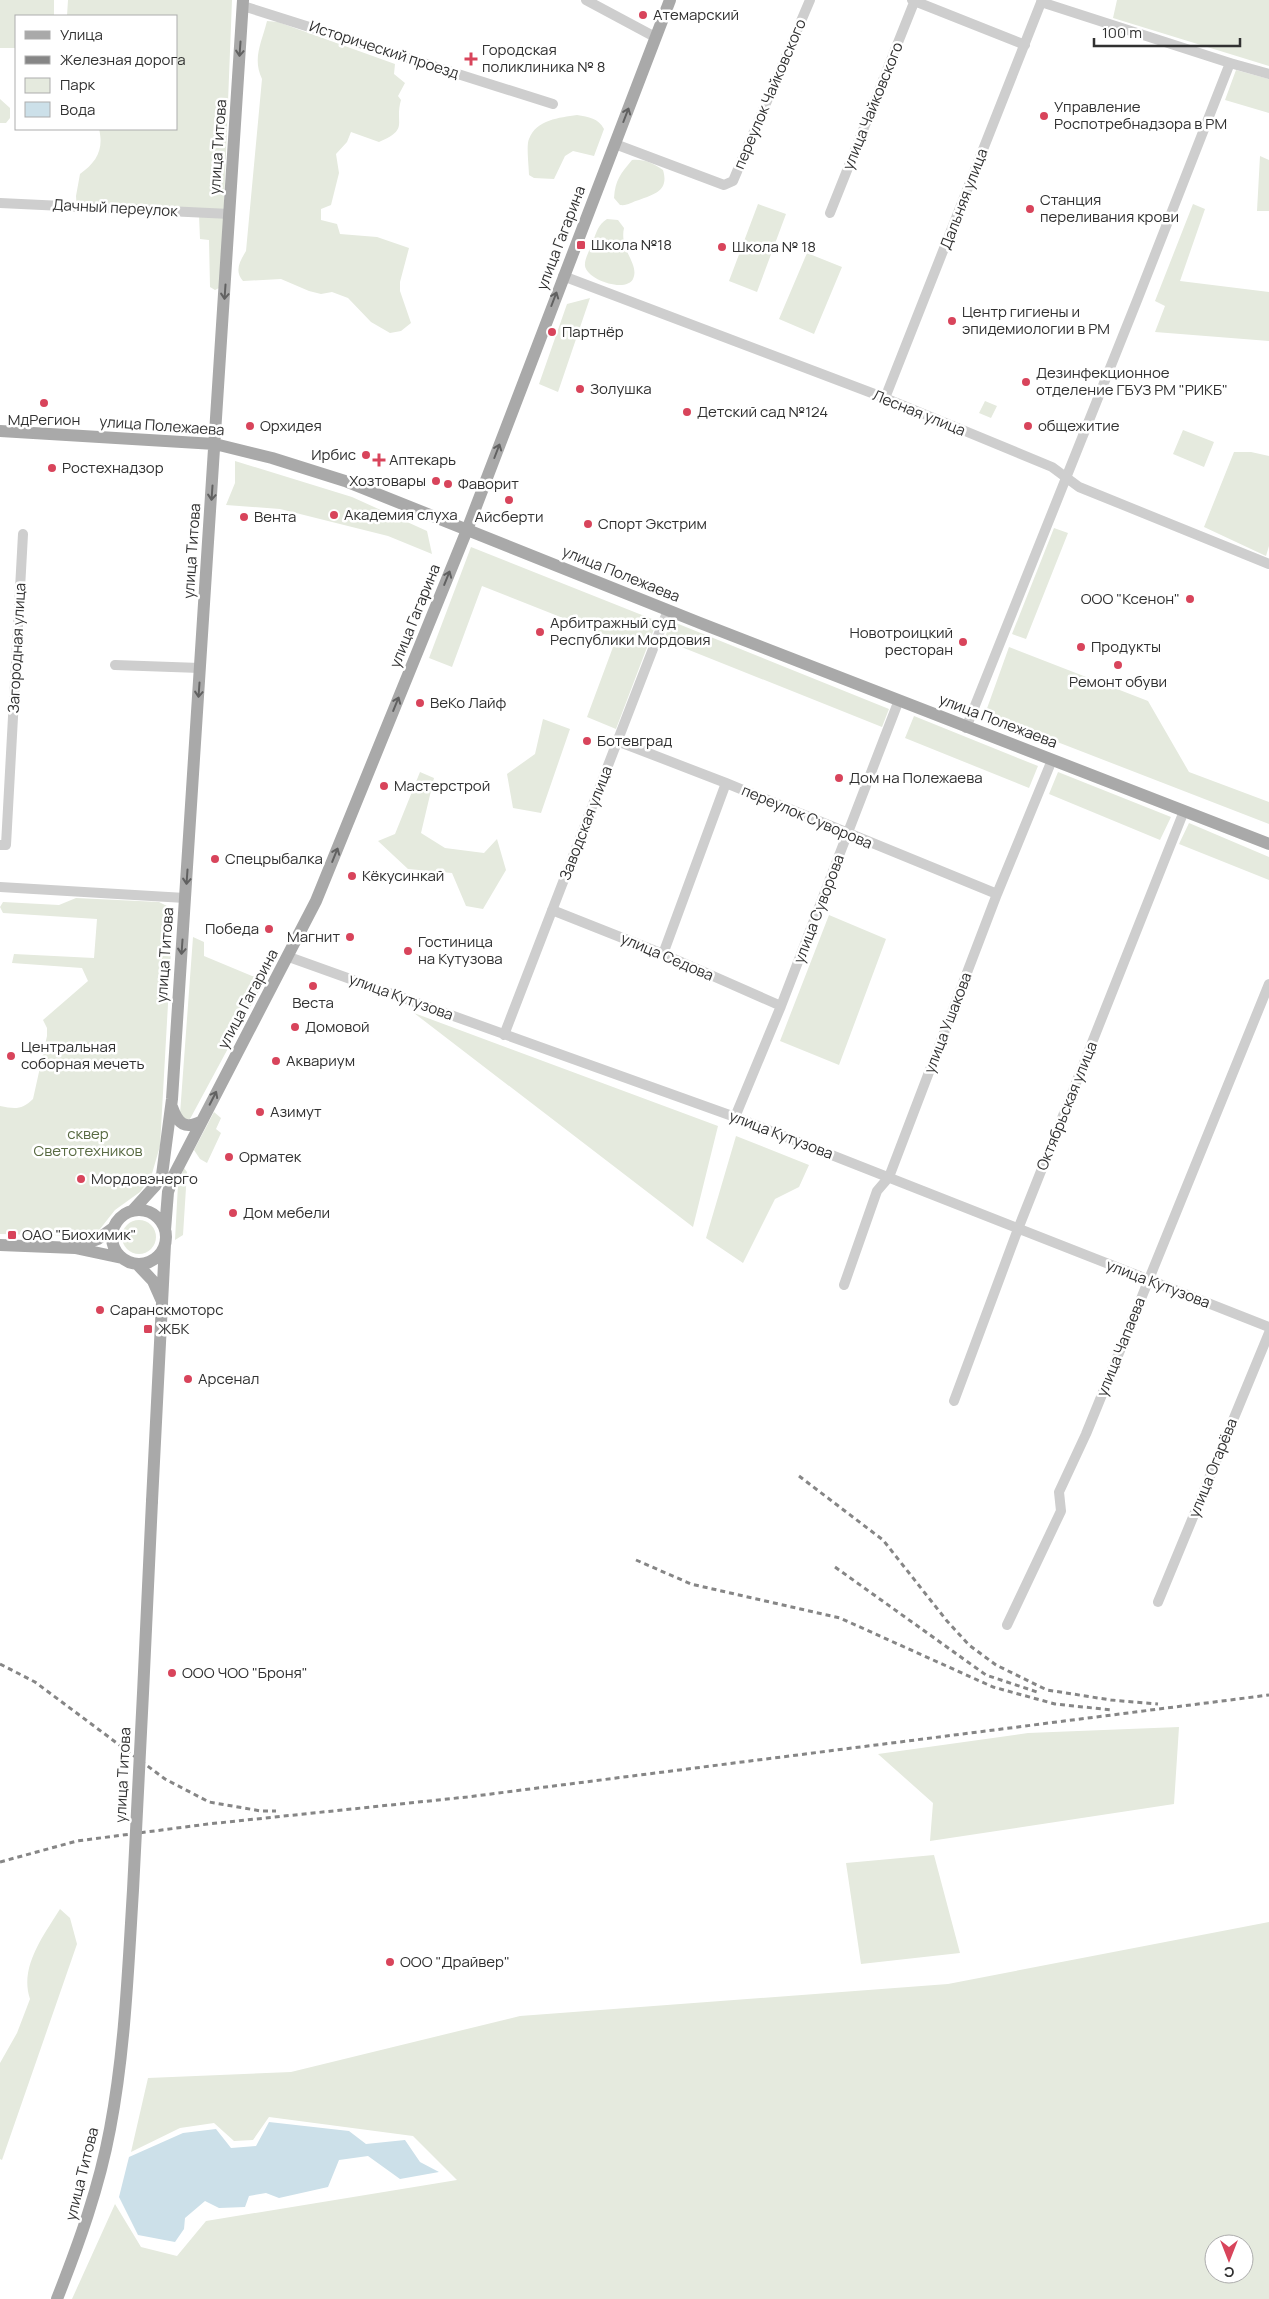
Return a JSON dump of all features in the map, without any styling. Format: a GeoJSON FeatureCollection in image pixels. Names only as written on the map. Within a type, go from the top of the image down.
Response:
{"type":"FeatureCollection","features":[{"type":"Feature","properties":{"kind":"main road","name":"улица Гагарина"},"geometry":{"type":"LineString","coordinates":[[165,1230],[168,1192],[174,1175],[289,957],[316,901],[467,530],[670,0]]}},
{"type":"Feature","properties":{"kind":"main road","name":"улица Титова"},"geometry":{"type":"LineString","coordinates":[[133,1210],[155,1186],[162,1175],[171,1105],[243,3]]}},
{"type":"Feature","properties":{"kind":"main road","name":"улица Полежаева"},"geometry":{"type":"LineString","coordinates":[[0,432],[215,444],[272,458],[355,484],[966,728],[1269,844]]}},
{"type":"Feature","properties":{"kind":"main road"},"geometry":{"type":"LineString","coordinates":[[171,1105],[179,1122],[185,1126],[193,1126],[202,1121]]}},
{"type":"Feature","properties":{"kind":"main road"},"geometry":{"type":"LineString","coordinates":[[155,1186],[183,1157]]}},
{"type":"Feature","properties":{"kind":"main road"},"geometry":{"type":"LineString","coordinates":[[75,1248],[98,1239],[113,1228],[120,1217],[133,1210],[145,1210],[155,1216],[165,1230],[165,1244],[162,1251],[151,1261],[137,1264]]}},
{"type":"Feature","properties":{"kind":"main road"},"geometry":{"type":"LineString","coordinates":[[113,1228],[112,1244],[122,1258]]}},
{"type":"Feature","properties":{"kind":"main road","name":"улица Титова"},"geometry":{"type":"LineString","coordinates":[[57,2299],[83,2232],[98,2182],[110,2129],[125,2021],[138,1802],[165,1244]]}},
{"type":"Feature","properties":{"kind":"main road"},"geometry":{"type":"LineString","coordinates":[[0,1245],[75,1248],[122,1258],[137,1264],[152,1281],[162,1301]]}},
{"type":"Feature","properties":{"kind":"street"},"geometry":{"type":"LineString","coordinates":[[586,0],[655,38]]}},
{"type":"Feature","properties":{"kind":"street","name":"переулок Чайковского"},"geometry":{"type":"LineString","coordinates":[[614,144],[724,185],[733,181],[810,0]]}},
{"type":"Feature","properties":{"kind":"street"},"geometry":{"type":"LineString","coordinates":[[914,0],[1025,45]]}},
{"type":"Feature","properties":{"kind":"street","name":"улица Чайковского"},"geometry":{"type":"LineString","coordinates":[[830,213],[914,0]]}},
{"type":"Feature","properties":{"kind":"street"},"geometry":{"type":"LineString","coordinates":[[1042,1],[1269,74]]}},
{"type":"Feature","properties":{"kind":"street","name":"Дальняя улица"},"geometry":{"type":"LineString","coordinates":[[885,398],[1042,1]]}},
{"type":"Feature","properties":{"kind":"street","name":"Исторический проезд"},"geometry":{"type":"LineString","coordinates":[[243,3],[553,104]]}},
{"type":"Feature","properties":{"kind":"street"},"geometry":{"type":"LineString","coordinates":[[966,728],[1230,63]]}},
{"type":"Feature","properties":{"kind":"street","name":"Дачный переулок"},"geometry":{"type":"LineString","coordinates":[[0,203],[230,214]]}},
{"type":"Feature","properties":{"kind":"street","name":"Лесная улица"},"geometry":{"type":"LineString","coordinates":[[563,276],[885,398],[1052,467],[1079,487],[1269,564]]}},
{"type":"Feature","properties":{"kind":"street","name":"Загородная улица"},"geometry":{"type":"LineString","coordinates":[[0,845],[6,845],[23,534]]}},
{"type":"Feature","properties":{"kind":"street","name":"Заводская улица"},"geometry":{"type":"LineString","coordinates":[[504,1035],[668,610]]}},
{"type":"Feature","properties":{"kind":"street"},"geometry":{"type":"LineString","coordinates":[[115,665],[200,668]]}},
{"type":"Feature","properties":{"kind":"street","name":"улица Суворова"},"geometry":{"type":"LineString","coordinates":[[735,1117],[781,1006],[899,700]]}},
{"type":"Feature","properties":{"kind":"street","name":"переулок Суворова"},"geometry":{"type":"LineString","coordinates":[[617,741],[726,783],[997,894]]}},
{"type":"Feature","properties":{"kind":"street","name":"улица Ушакова"},"geometry":{"type":"LineString","coordinates":[[844,1285],[877,1191],[889,1177],[997,894],[1052,760]]}},
{"type":"Feature","properties":{"kind":"street"},"geometry":{"type":"LineString","coordinates":[[663,954],[726,783]]}},
{"type":"Feature","properties":{"kind":"street","name":"Октябрьская улица"},"geometry":{"type":"LineString","coordinates":[[954,1401],[1018,1230],[1184,812]]}},
{"type":"Feature","properties":{"kind":"street"},"geometry":{"type":"LineString","coordinates":[[0,887],[185,898]]}},
{"type":"Feature","properties":{"kind":"street","name":"улица Седова"},"geometry":{"type":"LineString","coordinates":[[552,910],[663,954],[781,1006]]}},
{"type":"Feature","properties":{"kind":"street","name":"улица Кутузова"},"geometry":{"type":"LineString","coordinates":[[289,957],[735,1117],[1018,1230],[1269,1327]]}},
{"type":"Feature","properties":{"kind":"street","name":"улица Чапаева"},"geometry":{"type":"LineString","coordinates":[[1007,1625],[1061,1511],[1059,1492],[1086,1434],[1269,984]]}},
{"type":"Feature","properties":{"kind":"street","name":"улица Огарёва"},"geometry":{"type":"LineString","coordinates":[[1158,1602],[1269,1333]]}},
{"type":"Feature","properties":{"kind":"green space"},"geometry":{"type":"Polygon","coordinates":[[[0,0],[54,0],[54,15],[15,15],[15,48],[0,48],[0,0]]]}},
{"type":"Feature","properties":{"kind":"green space"},"geometry":{"type":"Polygon","coordinates":[[[68,0],[232,0],[221,281],[219,288],[215,290],[210,287],[209,240],[200,239],[199,215],[77,211],[76,196],[80,174],[91,165],[98,154],[101,143],[99,130],[178,130],[178,15],[67,15],[68,0]]]}},
{"type":"Feature","properties":{"kind":"green space"},"geometry":{"type":"Polygon","coordinates":[[[1117,0],[1269,0],[1269,66],[1113,18],[1117,0]]]}},
{"type":"Feature","properties":{"kind":"green space"},"geometry":{"type":"Polygon","coordinates":[[[267,21],[278,22],[395,64],[394,74],[405,83],[398,96],[401,100],[398,129],[395,133],[379,142],[351,132],[347,142],[336,154],[339,173],[331,205],[321,209],[321,220],[337,224],[340,234],[377,237],[409,248],[400,282],[400,291],[411,323],[401,331],[390,333],[371,322],[348,298],[332,292],[321,294],[309,291],[281,279],[243,281],[240,277],[238,270],[246,251],[262,79],[259,71],[258,57],[267,21]]]}},
{"type":"Feature","properties":{"kind":"green space"},"geometry":{"type":"Polygon","coordinates":[[[1236,70],[1269,79],[1269,113],[1225,100],[1236,70]]]}},
{"type":"Feature","properties":{"kind":"green space"},"geometry":{"type":"Polygon","coordinates":[[[0,99],[10,108],[10,118],[6,123],[0,123],[0,99]]]}},
{"type":"Feature","properties":{"kind":"green space"},"geometry":{"type":"Polygon","coordinates":[[[577,115],[596,120],[604,129],[594,156],[573,151],[565,156],[554,179],[534,178],[529,175],[529,139],[537,127],[549,121],[577,115]]]}},
{"type":"Feature","properties":{"kind":"green space"},"geometry":{"type":"Polygon","coordinates":[[[1260,156],[1269,160],[1269,211],[1257,211],[1260,156]]]}},
{"type":"Feature","properties":{"kind":"green space"},"geometry":{"type":"Polygon","coordinates":[[[632,160],[648,162],[663,170],[663,187],[651,196],[620,205],[614,198],[617,181],[632,160]]]}},
{"type":"Feature","properties":{"kind":"green space"},"geometry":{"type":"Polygon","coordinates":[[[758,204],[786,214],[757,292],[729,281],[758,204]]]}},
{"type":"Feature","properties":{"kind":"green space"},"geometry":{"type":"Polygon","coordinates":[[[1193,204],[1205,209],[1180,281],[1269,292],[1269,341],[1155,332],[1165,306],[1155,301],[1193,204]]]}},
{"type":"Feature","properties":{"kind":"green space"},"geometry":{"type":"Polygon","coordinates":[[[607,219],[618,220],[624,228],[624,243],[634,268],[633,279],[623,285],[615,285],[599,280],[587,271],[585,266],[597,231],[607,219]]]}},
{"type":"Feature","properties":{"kind":"green space"},"geometry":{"type":"Polygon","coordinates":[[[807,253],[842,267],[814,334],[779,319],[807,253]]]}},
{"type":"Feature","properties":{"kind":"green space"},"geometry":{"type":"Polygon","coordinates":[[[590,298],[558,392],[539,384],[567,304],[590,298]]]}},
{"type":"Feature","properties":{"kind":"green space"},"geometry":{"type":"Polygon","coordinates":[[[985,401],[997,406],[991,418],[979,413],[985,401]]]}},
{"type":"Feature","properties":{"kind":"green space"},"geometry":{"type":"Polygon","coordinates":[[[1183,430],[1214,442],[1204,467],[1173,454],[1183,430]]]}},
{"type":"Feature","properties":{"kind":"green space"},"geometry":{"type":"Polygon","coordinates":[[[1234,452],[1251,452],[1269,456],[1269,546],[1266,556],[1204,527],[1234,452]]]}},
{"type":"Feature","properties":{"kind":"green space"},"geometry":{"type":"Polygon","coordinates":[[[235,461],[352,497],[427,531],[432,554],[388,536],[280,509],[226,505],[235,483],[235,461]]]}},
{"type":"Feature","properties":{"kind":"green space"},"geometry":{"type":"Polygon","coordinates":[[[1054,528],[1068,533],[1026,639],[1012,634],[1054,528]]]}},
{"type":"Feature","properties":{"kind":"green space"},"geometry":{"type":"Polygon","coordinates":[[[471,547],[657,621],[616,729],[587,717],[616,639],[482,586],[452,667],[429,658],[471,547]]]}},
{"type":"Feature","properties":{"kind":"green space"},"geometry":{"type":"Polygon","coordinates":[[[671,621],[889,709],[882,727],[664,640],[671,621]]]}},
{"type":"Feature","properties":{"kind":"green space"},"geometry":{"type":"Polygon","coordinates":[[[1009,647],[1148,701],[1189,772],[1269,802],[1269,824],[985,714],[1009,647]]]}},
{"type":"Feature","properties":{"kind":"green space"},"geometry":{"type":"Polygon","coordinates":[[[914,716],[1038,766],[1029,788],[905,738],[914,716]]]}},
{"type":"Feature","properties":{"kind":"green space"},"geometry":{"type":"Polygon","coordinates":[[[543,719],[570,729],[541,813],[513,808],[507,774],[535,754],[543,719]]]}},
{"type":"Feature","properties":{"kind":"green space"},"geometry":{"type":"Polygon","coordinates":[[[420,772],[434,778],[421,833],[445,848],[484,853],[497,839],[506,870],[483,909],[466,906],[452,873],[408,869],[378,841],[395,834],[420,772]]]}},
{"type":"Feature","properties":{"kind":"green space"},"geometry":{"type":"Polygon","coordinates":[[[1058,772],[1171,817],[1160,840],[1049,794],[1058,772]]]}},
{"type":"Feature","properties":{"kind":"green space"},"geometry":{"type":"Polygon","coordinates":[[[1189,823],[1269,857],[1269,880],[1179,844],[1189,823]]]}},
{"type":"Feature","properties":{"kind":"green space","name":"сквер Светотехников"},"geometry":{"type":"Polygon","coordinates":[[[76,898],[159,902],[169,907],[173,915],[160,1146],[151,1177],[140,1192],[115,1210],[100,1229],[89,1236],[0,1234],[0,1106],[18,1108],[33,1099],[47,1036],[47,1028],[43,1020],[88,981],[82,968],[12,963],[14,954],[94,958],[97,919],[3,913],[0,907],[3,902],[59,905],[76,898]]]}},
{"type":"Feature","properties":{"kind":"green space"},"geometry":{"type":"Polygon","coordinates":[[[829,915],[886,939],[839,1065],[780,1041],[829,915]]]}},
{"type":"Feature","properties":{"kind":"green space"},"geometry":{"type":"Polygon","coordinates":[[[193,937],[204,942],[204,956],[252,976],[267,976],[190,1119],[186,1120],[180,1114],[193,937]]]}},
{"type":"Feature","properties":{"kind":"green space"},"geometry":{"type":"Polygon","coordinates":[[[414,1013],[718,1126],[693,1227],[414,1013]]]}},
{"type":"Feature","properties":{"kind":"green space"},"geometry":{"type":"Polygon","coordinates":[[[214,1112],[221,1118],[216,1129],[221,1133],[207,1163],[200,1159],[194,1150],[214,1112]]]}},
{"type":"Feature","properties":{"kind":"green space"},"geometry":{"type":"Polygon","coordinates":[[[736,1136],[809,1165],[799,1187],[775,1199],[743,1263],[706,1238],[736,1136]]]}},
{"type":"Feature","properties":{"kind":"green space"},"geometry":{"type":"Polygon","coordinates":[[[184,1168],[187,1172],[183,1235],[175,1240],[178,1184],[184,1168]]]}},
{"type":"Feature","properties":{"kind":"green space"},"geometry":{"type":"Polygon","coordinates":[[[139,1220],[146,1221],[151,1225],[155,1230],[155,1244],[151,1249],[146,1253],[139,1254],[132,1253],[127,1249],[123,1244],[122,1237],[123,1230],[127,1225],[132,1221],[139,1220]]]}},
{"type":"Feature","properties":{"kind":"green space"},"geometry":{"type":"Polygon","coordinates":[[[1179,1727],[1174,1804],[930,1841],[933,1803],[878,1754],[1028,1733],[1179,1727]]]}},
{"type":"Feature","properties":{"kind":"green space"},"geometry":{"type":"Polygon","coordinates":[[[934,1855],[960,1953],[861,1964],[846,1863],[934,1855]]]}},
{"type":"Feature","properties":{"kind":"green space"},"geometry":{"type":"Polygon","coordinates":[[[60,1909],[70,1918],[77,1944],[2,2160],[0,2159],[0,2063],[17,2033],[30,1999],[27,1987],[30,1963],[41,1940],[60,1909]]]}},
{"type":"Feature","properties":{"kind":"green space"},"geometry":{"type":"Polygon","coordinates":[[[1269,1922],[1269,2299],[72,2299],[115,2204],[141,2247],[177,2256],[206,2221],[457,2180],[413,2136],[269,2117],[253,2140],[234,2141],[214,2123],[180,2128],[131,2152],[148,2078],[291,2072],[520,2016],[948,1984],[1269,1922]]]}},
{"type":"Feature","properties":{"kind":"water"},"geometry":{"type":"Polygon","coordinates":[[[269,2122],[349,2131],[366,2144],[405,2140],[420,2162],[439,2172],[400,2179],[368,2156],[339,2160],[328,2187],[279,2198],[266,2193],[249,2196],[245,2207],[219,2208],[205,2201],[185,2218],[184,2229],[175,2242],[138,2235],[119,2197],[129,2157],[183,2133],[216,2129],[231,2148],[256,2146],[269,2122]]]}},
{"type":"Feature","properties":{"kind":"railway"},"geometry":{"type":"LineString","coordinates":[[799,1476],[883,1540],[947,1621],[969,1645],[996,1665],[1047,1690],[1111,1700],[1158,1704]]}},
{"type":"Feature","properties":{"kind":"railway"},"geometry":{"type":"LineString","coordinates":[[636,1560],[691,1584],[840,1618],[993,1687],[1055,1704],[1112,1710]]}},
{"type":"Feature","properties":{"kind":"railway"},"geometry":{"type":"LineString","coordinates":[[835,1567],[986,1675],[1040,1693]]}},
{"type":"Feature","properties":{"kind":"railway"},"geometry":{"type":"LineString","coordinates":[[0,1664],[35,1682],[165,1779],[209,1802],[261,1811],[276,1811]]}},
{"type":"Feature","properties":{"kind":"railway"},"geometry":{"type":"LineString","coordinates":[[0,1862],[77,1841],[208,1824],[467,1797],[1269,1695]]}},
{"type":"Feature","properties":{"kind":"place","name":"Атемарский"},"geometry":{"type":"Point","coordinates":[643,15]}},
{"type":"Feature","properties":{"kind":"place","name":"Городская поликлиника № 8"},"geometry":{"type":"Point","coordinates":[471,59]}},
{"type":"Feature","properties":{"kind":"place","name":"Управление Роспотребнадзора в РМ"},"geometry":{"type":"Point","coordinates":[1044,116]}},
{"type":"Feature","properties":{"kind":"place","name":"Станция переливания крови"},"geometry":{"type":"Point","coordinates":[1030,209]}},
{"type":"Feature","properties":{"kind":"place","name":"Школа №18"},"geometry":{"type":"Point","coordinates":[581,245]}},
{"type":"Feature","properties":{"kind":"place","name":"Школа № 18"},"geometry":{"type":"Point","coordinates":[722,247]}},
{"type":"Feature","properties":{"kind":"place","name":"Центр гигиены и эпидемиологии в РМ"},"geometry":{"type":"Point","coordinates":[952,321]}},
{"type":"Feature","properties":{"kind":"place","name":"Партнёр"},"geometry":{"type":"Point","coordinates":[552,332]}},
{"type":"Feature","properties":{"kind":"place","name":"Дезинфекционное отделение ГБУЗ РМ \"РИКБ\""},"geometry":{"type":"Point","coordinates":[1026,382]}},
{"type":"Feature","properties":{"kind":"place","name":"Золушка"},"geometry":{"type":"Point","coordinates":[580,389]}},
{"type":"Feature","properties":{"kind":"place","name":"МдРегион"},"geometry":{"type":"Point","coordinates":[44,403]}},
{"type":"Feature","properties":{"kind":"place","name":"Детский сад №124"},"geometry":{"type":"Point","coordinates":[687,412]}},
{"type":"Feature","properties":{"kind":"place","name":"Орхидея"},"geometry":{"type":"Point","coordinates":[250,426]}},
{"type":"Feature","properties":{"kind":"place","name":"общежитие"},"geometry":{"type":"Point","coordinates":[1028,426]}},
{"type":"Feature","properties":{"kind":"place","name":"Ирбис"},"geometry":{"type":"Point","coordinates":[366,455]}},
{"type":"Feature","properties":{"kind":"place","name":"Аптекарь"},"geometry":{"type":"Point","coordinates":[379,460]}},
{"type":"Feature","properties":{"kind":"place","name":"Ростехнадзор"},"geometry":{"type":"Point","coordinates":[52,468]}},
{"type":"Feature","properties":{"kind":"place","name":"Хозтовары"},"geometry":{"type":"Point","coordinates":[436,481]}},
{"type":"Feature","properties":{"kind":"place","name":"Фаворит"},"geometry":{"type":"Point","coordinates":[448,484]}},
{"type":"Feature","properties":{"kind":"place","name":"Айсберти"},"geometry":{"type":"Point","coordinates":[509,500]}},
{"type":"Feature","properties":{"kind":"place","name":"Академия слуха"},"geometry":{"type":"Point","coordinates":[334,515]}},
{"type":"Feature","properties":{"kind":"place","name":"Вента"},"geometry":{"type":"Point","coordinates":[244,517]}},
{"type":"Feature","properties":{"kind":"place","name":"Спорт Экстрим"},"geometry":{"type":"Point","coordinates":[588,524]}},
{"type":"Feature","properties":{"kind":"place","name":"ООО \"Ксенон\""},"geometry":{"type":"Point","coordinates":[1190,599]}},
{"type":"Feature","properties":{"kind":"place","name":"Арбитражный суд Республики Мордовия"},"geometry":{"type":"Point","coordinates":[540,632]}},
{"type":"Feature","properties":{"kind":"place","name":"Новотроицкий ресторан"},"geometry":{"type":"Point","coordinates":[963,642]}},
{"type":"Feature","properties":{"kind":"place","name":"Продукты"},"geometry":{"type":"Point","coordinates":[1081,647]}},
{"type":"Feature","properties":{"kind":"place","name":"Ремонт обуви"},"geometry":{"type":"Point","coordinates":[1118,665]}},
{"type":"Feature","properties":{"kind":"place","name":"ВеКо Лайф"},"geometry":{"type":"Point","coordinates":[420,703]}},
{"type":"Feature","properties":{"kind":"place","name":"Ботевград"},"geometry":{"type":"Point","coordinates":[587,741]}},
{"type":"Feature","properties":{"kind":"place","name":"Дом на Полежаева"},"geometry":{"type":"Point","coordinates":[839,778]}},
{"type":"Feature","properties":{"kind":"place","name":"Мастерстрой"},"geometry":{"type":"Point","coordinates":[384,786]}},
{"type":"Feature","properties":{"kind":"place","name":"Спецрыбалка"},"geometry":{"type":"Point","coordinates":[215,859]}},
{"type":"Feature","properties":{"kind":"place","name":"Кёкусинкай"},"geometry":{"type":"Point","coordinates":[352,876]}},
{"type":"Feature","properties":{"kind":"place","name":"Победа"},"geometry":{"type":"Point","coordinates":[269,929]}},
{"type":"Feature","properties":{"kind":"place","name":"Магнит"},"geometry":{"type":"Point","coordinates":[350,937]}},
{"type":"Feature","properties":{"kind":"place","name":"Гостиница на Кутузова"},"geometry":{"type":"Point","coordinates":[408,951]}},
{"type":"Feature","properties":{"kind":"place","name":"Веста"},"geometry":{"type":"Point","coordinates":[313,986]}},
{"type":"Feature","properties":{"kind":"place","name":"Домовой"},"geometry":{"type":"Point","coordinates":[295,1027]}},
{"type":"Feature","properties":{"kind":"place","name":"Центральная соборная мечеть"},"geometry":{"type":"Point","coordinates":[11,1056]}},
{"type":"Feature","properties":{"kind":"place","name":"Аквариум"},"geometry":{"type":"Point","coordinates":[276,1061]}},
{"type":"Feature","properties":{"kind":"place","name":"Азимут"},"geometry":{"type":"Point","coordinates":[260,1112]}},
{"type":"Feature","properties":{"kind":"place","name":"Орматек"},"geometry":{"type":"Point","coordinates":[229,1157]}},
{"type":"Feature","properties":{"kind":"place","name":"Мордовэнерго"},"geometry":{"type":"Point","coordinates":[81,1179]}},
{"type":"Feature","properties":{"kind":"place","name":"Дом мебели"},"geometry":{"type":"Point","coordinates":[233,1213]}},
{"type":"Feature","properties":{"kind":"place","name":"ОАО \"Биохимик\""},"geometry":{"type":"Point","coordinates":[12,1235]}},
{"type":"Feature","properties":{"kind":"place","name":"Саранскмоторс"},"geometry":{"type":"Point","coordinates":[100,1310]}},
{"type":"Feature","properties":{"kind":"place","name":"ЖБК"},"geometry":{"type":"Point","coordinates":[148,1329]}},
{"type":"Feature","properties":{"kind":"place","name":"Арсенал"},"geometry":{"type":"Point","coordinates":[188,1379]}},
{"type":"Feature","properties":{"kind":"place","name":"ООО ЧОО \"Броня\""},"geometry":{"type":"Point","coordinates":[172,1673]}},
{"type":"Feature","properties":{"kind":"place","name":"ООО \"Драйвер\""},"geometry":{"type":"Point","coordinates":[390,1962]}}]}
